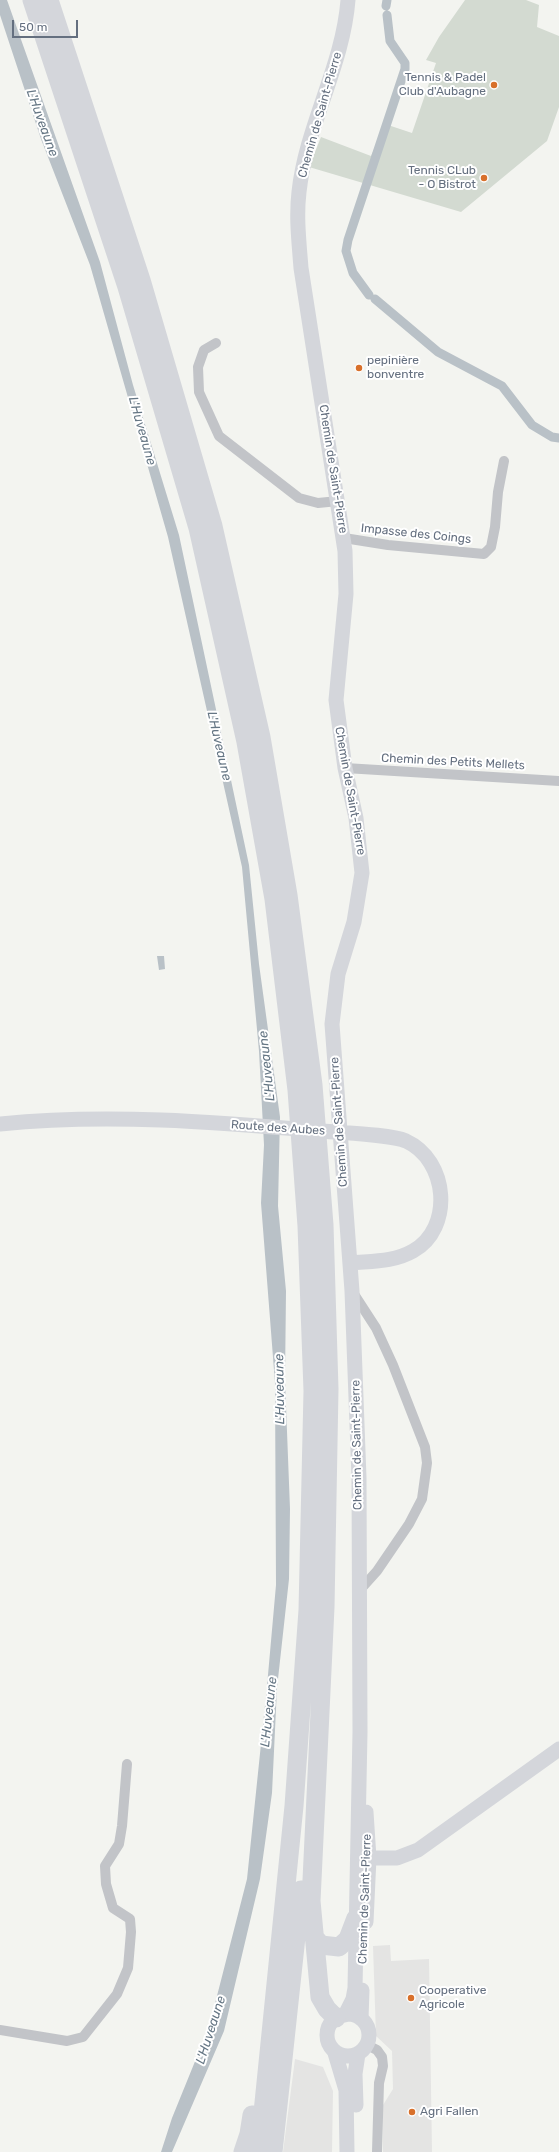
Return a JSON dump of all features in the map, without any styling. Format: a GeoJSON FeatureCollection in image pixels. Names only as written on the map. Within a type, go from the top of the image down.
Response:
{"type":"FeatureCollection","features":[{"type":"Feature","properties":{"kind":"highway"},"geometry":{"type":"LineString","coordinates":[[32,0],[126,287],[198,528],[246,742],[274,899],[298,1097],[307,1226],[312,1391],[308,1610],[286,1892],[259,2152]]}},
{"type":"Feature","properties":{"kind":"highway"},"geometry":{"type":"LineString","coordinates":[[49,0],[141,280],[213,526],[261,737],[288,895],[313,1085],[324,1225],[329,1389],[325,1607],[311,1901],[320,1997],[327,2009],[340,2016]]}},
{"type":"Feature","properties":{"kind":"highway"},"geometry":{"type":"LineString","coordinates":[[272,2152],[296,1948],[321,1669]]}},
{"type":"Feature","properties":{"kind":"highway"},"geometry":{"type":"LineString","coordinates":[[243,2152],[249,2134],[286,1892]]}},
{"type":"Feature","properties":{"kind":"highway"},"geometry":{"type":"LineString","coordinates":[[315,1938],[321,1945],[339,1947],[348,1939],[356,1918]]}},
{"type":"Feature","properties":{"kind":"main road","name":"Chemin de Saint-Pierre"},"geometry":{"type":"LineString","coordinates":[[348,0],[346,23],[307,154],[299,191],[298,227],[301,268],[344,538],[346,594],[336,700],[346,768],[356,818],[362,872],[354,922],[338,974],[332,1024],[338,1126],[351,1263],[359,1478],[362,1858],[361,2019]]}},
{"type":"Feature","properties":{"kind":"main road","name":"Route des Aubes"},"geometry":{"type":"LineString","coordinates":[[0,1124],[73,1118],[116,1118],[232,1124],[360,1135],[406,1141],[428,1157],[439,1180],[440,1209],[434,1230],[414,1251],[393,1259],[351,1263]]}},
{"type":"Feature","properties":{"kind":"main road"},"geometry":{"type":"LineString","coordinates":[[362,1858],[397,1858],[418,1850],[559,1749]]}},
{"type":"Feature","properties":{"kind":"main road","name":"Chemin de Saint-Pierre"},"geometry":{"type":"LineString","coordinates":[[340,2016],[353,1999],[355,1988],[356,1918],[362,1858]]}},
{"type":"Feature","properties":{"kind":"main road"},"geometry":{"type":"LineString","coordinates":[[347,2152],[346,2090],[336,2053],[328,2042],[327,2035],[331,2022],[340,2016],[355,2015],[365,2023],[369,2034],[362,2050],[355,2074],[356,2152]]}},
{"type":"Feature","properties":{"kind":"main road"},"geometry":{"type":"LineString","coordinates":[[336,2053],[346,2056],[362,2050]]}},
{"type":"Feature","properties":{"kind":"street"},"geometry":{"type":"LineString","coordinates":[[216,343],[204,350],[198,367],[199,392],[219,436],[299,498],[318,503],[338,501]]}},
{"type":"Feature","properties":{"kind":"street","name":"Impasse des Coings"},"geometry":{"type":"LineString","coordinates":[[344,538],[388,545],[484,554],[491,547],[495,527],[498,492],[504,461]]}},
{"type":"Feature","properties":{"kind":"street","name":"Chemin des Petits Mellets"},"geometry":{"type":"LineString","coordinates":[[346,768],[559,781]]}},
{"type":"Feature","properties":{"kind":"street"},"geometry":{"type":"LineString","coordinates":[[352,1291],[376,1328],[393,1365],[425,1447],[427,1463],[422,1499],[412,1518],[377,1571],[359,1591]]}},
{"type":"Feature","properties":{"kind":"street"},"geometry":{"type":"LineString","coordinates":[[0,2030],[67,2041],[83,2037],[117,1994],[128,1968],[131,1932],[130,1919],[113,1908],[106,1884],[105,1866],[119,1844],[127,1764]]}},
{"type":"Feature","properties":{"kind":"street"},"geometry":{"type":"LineString","coordinates":[[362,2050],[377,2050],[382,2057],[383,2066],[378,2090],[377,2152]]}},
{"type":"Feature","properties":{"kind":"shaded area","name":"Tennis & Padel Club d'Aubagne"},"geometry":{"type":"Polygon","coordinates":[[[465,0],[526,0],[539,5],[537,27],[559,36],[559,107],[547,141],[461,212],[309,167],[321,137],[371,156],[385,124],[412,133],[436,63],[426,60],[439,37],[465,0]]]}},
{"type":"Feature","properties":{"kind":"shaded area"},"geometry":{"type":"Polygon","coordinates":[[[390,1945],[391,1961],[429,1959],[432,2152],[383,2152],[383,2105],[393,2089],[392,2051],[376,2036],[373,1946],[390,1945]]]}},
{"type":"Feature","properties":{"kind":"shaded area"},"geometry":{"type":"Polygon","coordinates":[[[295,2059],[323,2067],[333,2091],[332,2152],[283,2152],[295,2059]]]}},
{"type":"Feature","properties":{"kind":"water","name":"L'Huveaune"},"geometry":{"type":"Polygon","coordinates":[[[0,0],[7,0],[100,262],[133,385],[179,535],[249,865],[259,964],[280,1117],[278,1206],[286,1291],[285,1380],[290,1509],[289,1579],[277,1688],[272,1793],[260,1879],[224,2031],[172,2152],[161,2152],[172,2118],[209,2027],[247,1879],[276,1585],[275,1383],[261,1203],[264,1145],[259,1051],[242,867],[168,537],[90,265],[41,139],[0,15],[0,0]]]}},
{"type":"Feature","properties":{"kind":"water"},"geometry":{"type":"Polygon","coordinates":[[[157,956],[164,956],[165,969],[159,970],[157,956]]]}},
{"type":"Feature","properties":{"kind":"waterway"},"geometry":{"type":"LineString","coordinates":[[386,6],[387,0]]}},
{"type":"Feature","properties":{"kind":"waterway"},"geometry":{"type":"LineString","coordinates":[[369,295],[353,273],[346,251],[348,240],[405,69],[405,63],[390,41],[387,15]]}},
{"type":"Feature","properties":{"kind":"waterway"},"geometry":{"type":"LineString","coordinates":[[375,299],[438,352],[502,386],[532,425],[552,437],[559,438]]}},
{"type":"Feature","properties":{"kind":"place","name":"Tennis & Padel Club d'Aubagne"},"geometry":{"type":"Point","coordinates":[494,85]}},
{"type":"Feature","properties":{"kind":"place","name":"Tennis CLub - O Bistrot"},"geometry":{"type":"Point","coordinates":[484,178]}},
{"type":"Feature","properties":{"kind":"place","name":"pepinière bonventre"},"geometry":{"type":"Point","coordinates":[359,368]}},
{"type":"Feature","properties":{"kind":"place","name":"Cooperative Agricole"},"geometry":{"type":"Point","coordinates":[411,1998]}},
{"type":"Feature","properties":{"kind":"place","name":"Agri Fallen"},"geometry":{"type":"Point","coordinates":[412,2112]}}]}
